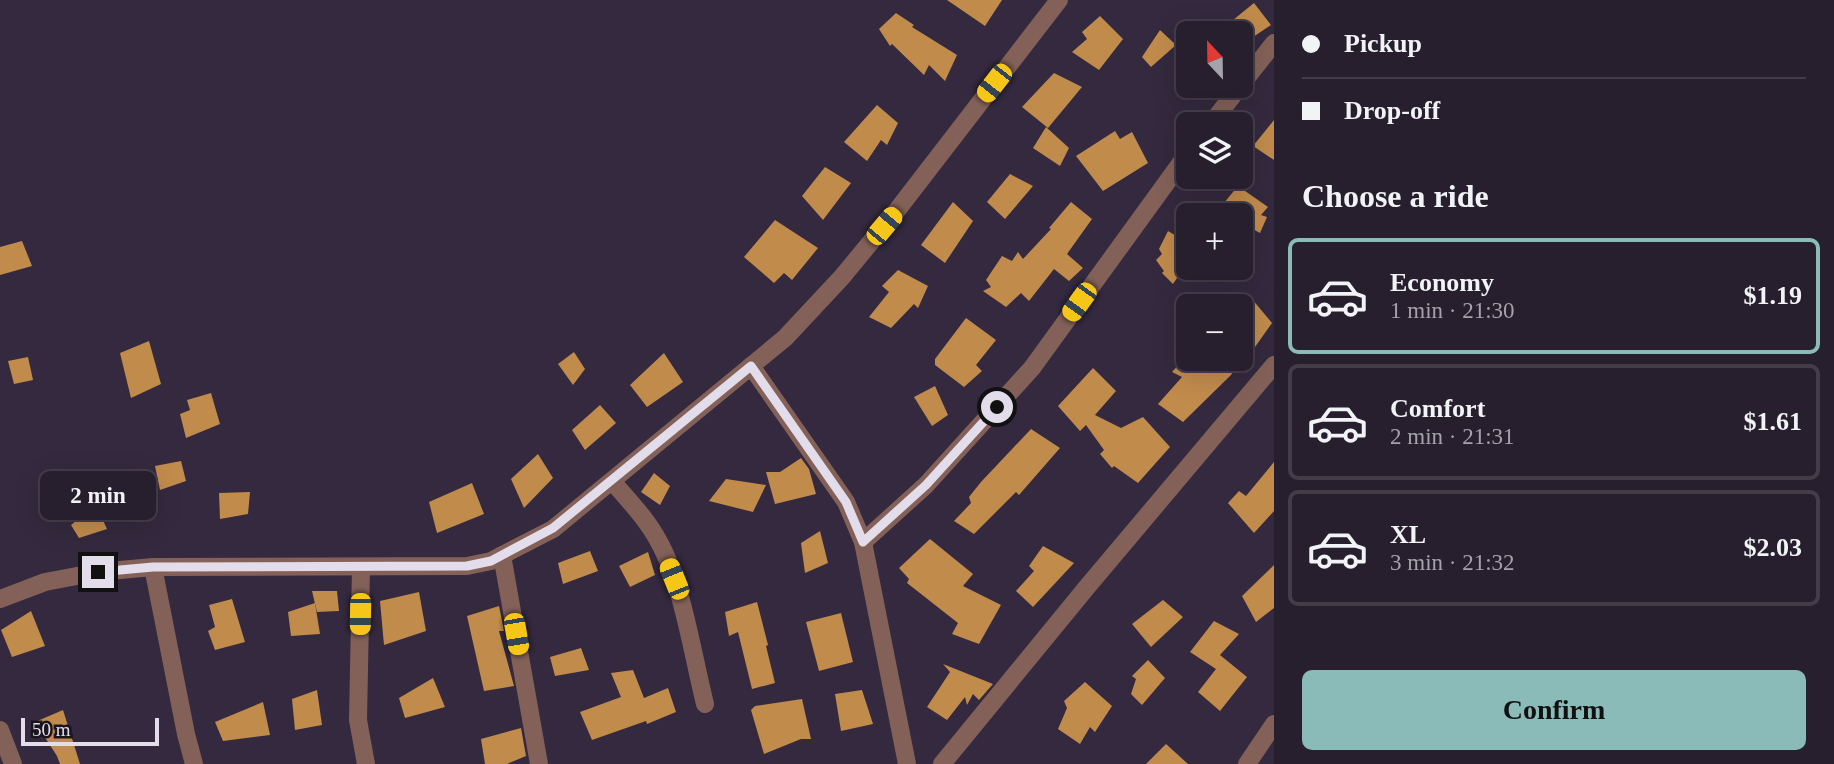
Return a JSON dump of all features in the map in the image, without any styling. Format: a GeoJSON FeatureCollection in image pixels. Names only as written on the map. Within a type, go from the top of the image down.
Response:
{"type":"FeatureCollection","features":[{"type":"Feature","properties":{"kind":"street"},"geometry":{"type":"LineString","coordinates":[[0,599],[45,582],[98,572],[153,567],[467,566],[491,561],[553,528],[785,338],[842,277],[898,209],[1059,0]]}},
{"type":"Feature","properties":{"kind":"street"},"geometry":{"type":"LineString","coordinates":[[1253,70],[1274,43]]}},
{"type":"Feature","properties":{"kind":"street"},"geometry":{"type":"LineString","coordinates":[[1220,112],[1231,98]]}},
{"type":"Feature","properties":{"kind":"street"},"geometry":{"type":"LineString","coordinates":[[863,542],[926,485],[1032,368],[1176,170]]}},
{"type":"Feature","properties":{"kind":"street"},"geometry":{"type":"LineString","coordinates":[[751,366],[846,502],[863,542],[907,764]]}},
{"type":"Feature","properties":{"kind":"street"},"geometry":{"type":"LineString","coordinates":[[942,764],[1274,366]]}},
{"type":"Feature","properties":{"kind":"street"},"geometry":{"type":"LineString","coordinates":[[612,481],[660,543],[674,579],[705,704]]}},
{"type":"Feature","properties":{"kind":"street"},"geometry":{"type":"LineString","coordinates":[[502,555],[539,764]]}},
{"type":"Feature","properties":{"kind":"street"},"geometry":{"type":"LineString","coordinates":[[153,567],[194,764]]}},
{"type":"Feature","properties":{"kind":"street"},"geometry":{"type":"LineString","coordinates":[[361,567],[358,720],[366,764]]}},
{"type":"Feature","properties":{"kind":"street"},"geometry":{"type":"LineString","coordinates":[[1247,764],[1274,724]]}},
{"type":"Feature","properties":{"kind":"street"},"geometry":{"type":"LineString","coordinates":[[0,730],[13,764]]}},
{"type":"Feature","properties":{"kind":"building"},"geometry":{"type":"Polygon","coordinates":[[[947,0],[1002,0],[985,26],[947,0]]]}},
{"type":"Feature","properties":{"kind":"building"},"geometry":{"type":"Polygon","coordinates":[[[1254,3],[1271,25],[1253,37],[1253,21],[1232,21],[1254,3]]]}},
{"type":"Feature","properties":{"kind":"building"},"geometry":{"type":"Polygon","coordinates":[[[896,13],[914,25],[912,27],[957,55],[945,81],[929,65],[924,75],[892,44],[890,46],[879,29],[896,13]]]}},
{"type":"Feature","properties":{"kind":"building"},"geometry":{"type":"Polygon","coordinates":[[[1100,16],[1123,39],[1099,70],[1072,52],[1087,39],[1082,32],[1100,16]]]}},
{"type":"Feature","properties":{"kind":"building"},"geometry":{"type":"Polygon","coordinates":[[[1160,30],[1176,45],[1151,67],[1142,57],[1160,30]]]}},
{"type":"Feature","properties":{"kind":"building"},"geometry":{"type":"Polygon","coordinates":[[[1054,73],[1082,87],[1048,128],[1022,107],[1054,73]]]}},
{"type":"Feature","properties":{"kind":"building"},"geometry":{"type":"Polygon","coordinates":[[[877,105],[898,123],[887,145],[881,140],[867,161],[844,142],[877,105]]]}},
{"type":"Feature","properties":{"kind":"building"},"geometry":{"type":"Polygon","coordinates":[[[1274,120],[1274,160],[1253,146],[1274,120]]]}},
{"type":"Feature","properties":{"kind":"building"},"geometry":{"type":"Polygon","coordinates":[[[1046,127],[1069,148],[1060,166],[1033,148],[1046,127]]]}},
{"type":"Feature","properties":{"kind":"building"},"geometry":{"type":"Polygon","coordinates":[[[1115,131],[1120,139],[1132,132],[1148,163],[1103,191],[1076,156],[1115,131]]]}},
{"type":"Feature","properties":{"kind":"building"},"geometry":{"type":"Polygon","coordinates":[[[825,167],[851,183],[823,220],[802,196],[825,167]]]}},
{"type":"Feature","properties":{"kind":"building"},"geometry":{"type":"Polygon","coordinates":[[[1010,174],[1033,186],[1005,219],[987,202],[1010,174]]]}},
{"type":"Feature","properties":{"kind":"building"},"geometry":{"type":"Polygon","coordinates":[[[1236,189],[1242,189],[1268,207],[1261,215],[1267,217],[1260,233],[1253,229],[1253,203],[1224,203],[1236,189]]]}},
{"type":"Feature","properties":{"kind":"building"},"geometry":{"type":"Polygon","coordinates":[[[953,202],[973,221],[945,263],[921,245],[953,202]]]}},
{"type":"Feature","properties":{"kind":"building"},"geometry":{"type":"Polygon","coordinates":[[[1071,202],[1092,219],[1067,254],[1083,268],[1069,281],[1054,269],[1029,301],[1021,293],[1006,307],[983,291],[991,287],[986,280],[1002,256],[1012,261],[1018,252],[1023,259],[1071,202]]]}},
{"type":"Feature","properties":{"kind":"building"},"geometry":{"type":"Polygon","coordinates":[[[775,220],[818,248],[792,280],[784,273],[774,283],[744,257],[775,220]]]}},
{"type":"Feature","properties":{"kind":"building"},"geometry":{"type":"Polygon","coordinates":[[[1168,231],[1176,236],[1176,280],[1173,284],[1162,273],[1164,271],[1156,260],[1162,254],[1159,249],[1168,231]]]}},
{"type":"Feature","properties":{"kind":"building"},"geometry":{"type":"Polygon","coordinates":[[[22,241],[32,266],[0,275],[0,247],[22,241]]]}},
{"type":"Feature","properties":{"kind":"building"},"geometry":{"type":"Polygon","coordinates":[[[898,270],[928,286],[918,308],[914,304],[891,328],[869,317],[889,292],[882,286],[898,270]]]}},
{"type":"Feature","properties":{"kind":"building"},"geometry":{"type":"Polygon","coordinates":[[[1253,300],[1272,323],[1253,346],[1253,300]]]}},
{"type":"Feature","properties":{"kind":"building"},"geometry":{"type":"Polygon","coordinates":[[[966,318],[996,340],[976,365],[982,371],[964,387],[935,365],[935,359],[966,318]]]}},
{"type":"Feature","properties":{"kind":"building"},"geometry":{"type":"Polygon","coordinates":[[[149,341],[161,384],[131,398],[120,353],[149,341]]]}},
{"type":"Feature","properties":{"kind":"building"},"geometry":{"type":"Polygon","coordinates":[[[574,352],[585,369],[573,385],[558,364],[574,352]]]}},
{"type":"Feature","properties":{"kind":"building"},"geometry":{"type":"Polygon","coordinates":[[[664,353],[683,382],[647,407],[630,385],[664,353]]]}},
{"type":"Feature","properties":{"kind":"building"},"geometry":{"type":"Polygon","coordinates":[[[28,357],[33,380],[14,384],[8,361],[28,357]]]}},
{"type":"Feature","properties":{"kind":"building"},"geometry":{"type":"Polygon","coordinates":[[[1093,368],[1116,391],[1095,415],[1121,428],[1143,417],[1170,447],[1138,483],[1114,466],[1112,468],[1100,454],[1104,450],[1086,425],[1080,431],[1058,406],[1093,368]]]}},
{"type":"Feature","properties":{"kind":"building"},"geometry":{"type":"Polygon","coordinates":[[[1176,368],[1176,371],[1233,371],[1183,422],[1158,404],[1182,377],[1172,372],[1176,368]]]}},
{"type":"Feature","properties":{"kind":"building"},"geometry":{"type":"Polygon","coordinates":[[[935,386],[948,415],[932,426],[914,397],[935,386]]]}},
{"type":"Feature","properties":{"kind":"building"},"geometry":{"type":"Polygon","coordinates":[[[211,393],[220,424],[186,438],[180,414],[190,410],[187,400],[211,393]]]}},
{"type":"Feature","properties":{"kind":"building"},"geometry":{"type":"Polygon","coordinates":[[[600,405],[616,423],[585,450],[572,430],[600,405]]]}},
{"type":"Feature","properties":{"kind":"building"},"geometry":{"type":"Polygon","coordinates":[[[1031,429],[1060,448],[1019,495],[1016,492],[974,534],[954,521],[971,503],[969,497],[981,482],[1031,429]]]}},
{"type":"Feature","properties":{"kind":"building"},"geometry":{"type":"Polygon","coordinates":[[[538,454],[553,478],[524,508],[511,479],[538,454]]]}},
{"type":"Feature","properties":{"kind":"building"},"geometry":{"type":"Polygon","coordinates":[[[801,458],[809,469],[816,494],[775,504],[766,472],[780,472],[801,458]]]}},
{"type":"Feature","properties":{"kind":"building"},"geometry":{"type":"Polygon","coordinates":[[[181,461],[186,481],[160,490],[155,466],[181,461]]]}},
{"type":"Feature","properties":{"kind":"building"},"geometry":{"type":"Polygon","coordinates":[[[1274,462],[1274,511],[1254,533],[1228,503],[1239,491],[1246,496],[1274,462]]]}},
{"type":"Feature","properties":{"kind":"building"},"geometry":{"type":"Polygon","coordinates":[[[654,473],[670,486],[660,505],[641,492],[654,473]]]}},
{"type":"Feature","properties":{"kind":"building"},"geometry":{"type":"Polygon","coordinates":[[[726,479],[766,485],[753,512],[709,501],[726,479]]]}},
{"type":"Feature","properties":{"kind":"building"},"geometry":{"type":"Polygon","coordinates":[[[472,483],[484,514],[437,533],[429,502],[472,483]]]}},
{"type":"Feature","properties":{"kind":"building"},"geometry":{"type":"Polygon","coordinates":[[[250,492],[248,514],[220,519],[219,493],[250,492]]]}},
{"type":"Feature","properties":{"kind":"building"},"geometry":{"type":"Polygon","coordinates":[[[96,505],[107,529],[79,538],[71,525],[96,505]]]}},
{"type":"Feature","properties":{"kind":"building"},"geometry":{"type":"Polygon","coordinates":[[[820,531],[828,563],[805,573],[801,543],[820,531]]]}},
{"type":"Feature","properties":{"kind":"building"},"geometry":{"type":"Polygon","coordinates":[[[930,539],[973,574],[963,586],[1001,605],[979,644],[952,634],[958,623],[907,583],[909,579],[899,568],[930,539]]]}},
{"type":"Feature","properties":{"kind":"building"},"geometry":{"type":"Polygon","coordinates":[[[1043,546],[1074,563],[1033,607],[1016,591],[1034,571],[1029,566],[1043,546]]]}},
{"type":"Feature","properties":{"kind":"building"},"geometry":{"type":"Polygon","coordinates":[[[590,551],[598,571],[563,584],[558,563],[590,551]]]}},
{"type":"Feature","properties":{"kind":"building"},"geometry":{"type":"Polygon","coordinates":[[[648,552],[655,575],[630,587],[619,566],[648,552]]]}},
{"type":"Feature","properties":{"kind":"building"},"geometry":{"type":"Polygon","coordinates":[[[1274,565],[1274,608],[1256,622],[1242,596],[1274,565]]]}},
{"type":"Feature","properties":{"kind":"building"},"geometry":{"type":"Polygon","coordinates":[[[312,591],[337,591],[339,611],[317,612],[312,591]]]}},
{"type":"Feature","properties":{"kind":"building"},"geometry":{"type":"Polygon","coordinates":[[[419,592],[426,631],[384,645],[380,601],[419,592]]]}},
{"type":"Feature","properties":{"kind":"building"},"geometry":{"type":"Polygon","coordinates":[[[232,599],[245,642],[215,650],[208,631],[215,627],[209,605],[232,599]]]}},
{"type":"Feature","properties":{"kind":"building"},"geometry":{"type":"Polygon","coordinates":[[[1163,600],[1183,617],[1151,647],[1132,624],[1163,600]]]}},
{"type":"Feature","properties":{"kind":"building"},"geometry":{"type":"Polygon","coordinates":[[[757,602],[775,683],[752,689],[738,632],[729,636],[725,612],[757,602]]]}},
{"type":"Feature","properties":{"kind":"building"},"geometry":{"type":"Polygon","coordinates":[[[315,603],[320,634],[291,636],[288,612],[315,603]]]}},
{"type":"Feature","properties":{"kind":"building"},"geometry":{"type":"Polygon","coordinates":[[[499,606],[504,631],[499,631],[514,686],[484,691],[467,616],[499,606]]]}},
{"type":"Feature","properties":{"kind":"building"},"geometry":{"type":"Polygon","coordinates":[[[31,611],[45,646],[12,657],[1,630],[31,611]]]}},
{"type":"Feature","properties":{"kind":"building"},"geometry":{"type":"Polygon","coordinates":[[[841,613],[853,662],[819,671],[806,622],[841,613]]]}},
{"type":"Feature","properties":{"kind":"building"},"geometry":{"type":"Polygon","coordinates":[[[1214,621],[1239,634],[1220,655],[1247,677],[1220,711],[1198,692],[1216,669],[1190,652],[1214,621]]]}},
{"type":"Feature","properties":{"kind":"building"},"geometry":{"type":"Polygon","coordinates":[[[581,648],[589,670],[555,676],[550,657],[581,648]]]}},
{"type":"Feature","properties":{"kind":"building"},"geometry":{"type":"Polygon","coordinates":[[[1148,660],[1165,678],[1142,705],[1131,694],[1136,679],[1132,676],[1148,660]]]}},
{"type":"Feature","properties":{"kind":"building"},"geometry":{"type":"Polygon","coordinates":[[[943,664],[993,684],[979,700],[973,694],[967,705],[965,697],[947,720],[927,707],[950,672],[943,664]]]}},
{"type":"Feature","properties":{"kind":"building"},"geometry":{"type":"Polygon","coordinates":[[[633,670],[644,698],[668,688],[676,712],[647,724],[646,721],[592,740],[580,712],[621,697],[611,673],[633,670]]]}},
{"type":"Feature","properties":{"kind":"building"},"geometry":{"type":"Polygon","coordinates":[[[433,678],[445,707],[405,718],[399,698],[433,678]]]}},
{"type":"Feature","properties":{"kind":"building"},"geometry":{"type":"Polygon","coordinates":[[[1085,682],[1112,706],[1095,732],[1090,727],[1080,744],[1058,729],[1067,708],[1064,701],[1085,682]]]}},
{"type":"Feature","properties":{"kind":"building"},"geometry":{"type":"Polygon","coordinates":[[[317,690],[322,725],[295,730],[292,699],[317,690]]]}},
{"type":"Feature","properties":{"kind":"building"},"geometry":{"type":"Polygon","coordinates":[[[862,690],[873,724],[841,731],[835,694],[862,690]]]}},
{"type":"Feature","properties":{"kind":"building"},"geometry":{"type":"Polygon","coordinates":[[[802,699],[811,739],[801,739],[764,754],[751,710],[755,706],[802,699]]]}},
{"type":"Feature","properties":{"kind":"building"},"geometry":{"type":"Polygon","coordinates":[[[263,702],[270,735],[223,741],[215,722],[263,702]]]}},
{"type":"Feature","properties":{"kind":"building"},"geometry":{"type":"Polygon","coordinates":[[[63,710],[80,764],[60,764],[35,722],[63,710]]]}},
{"type":"Feature","properties":{"kind":"building"},"geometry":{"type":"Polygon","coordinates":[[[521,728],[526,756],[507,764],[485,764],[481,739],[521,728]]]}},
{"type":"Feature","properties":{"kind":"building"},"geometry":{"type":"Polygon","coordinates":[[[1166,744],[1188,764],[1146,764],[1166,744]]]}},
{"type":"Feature","properties":{"kind":"route"},"geometry":{"type":"LineString","coordinates":[[98,572],[153,567],[467,566],[491,561],[553,528],[751,366],[846,502],[863,542],[926,485],[997,407]]}}]}
